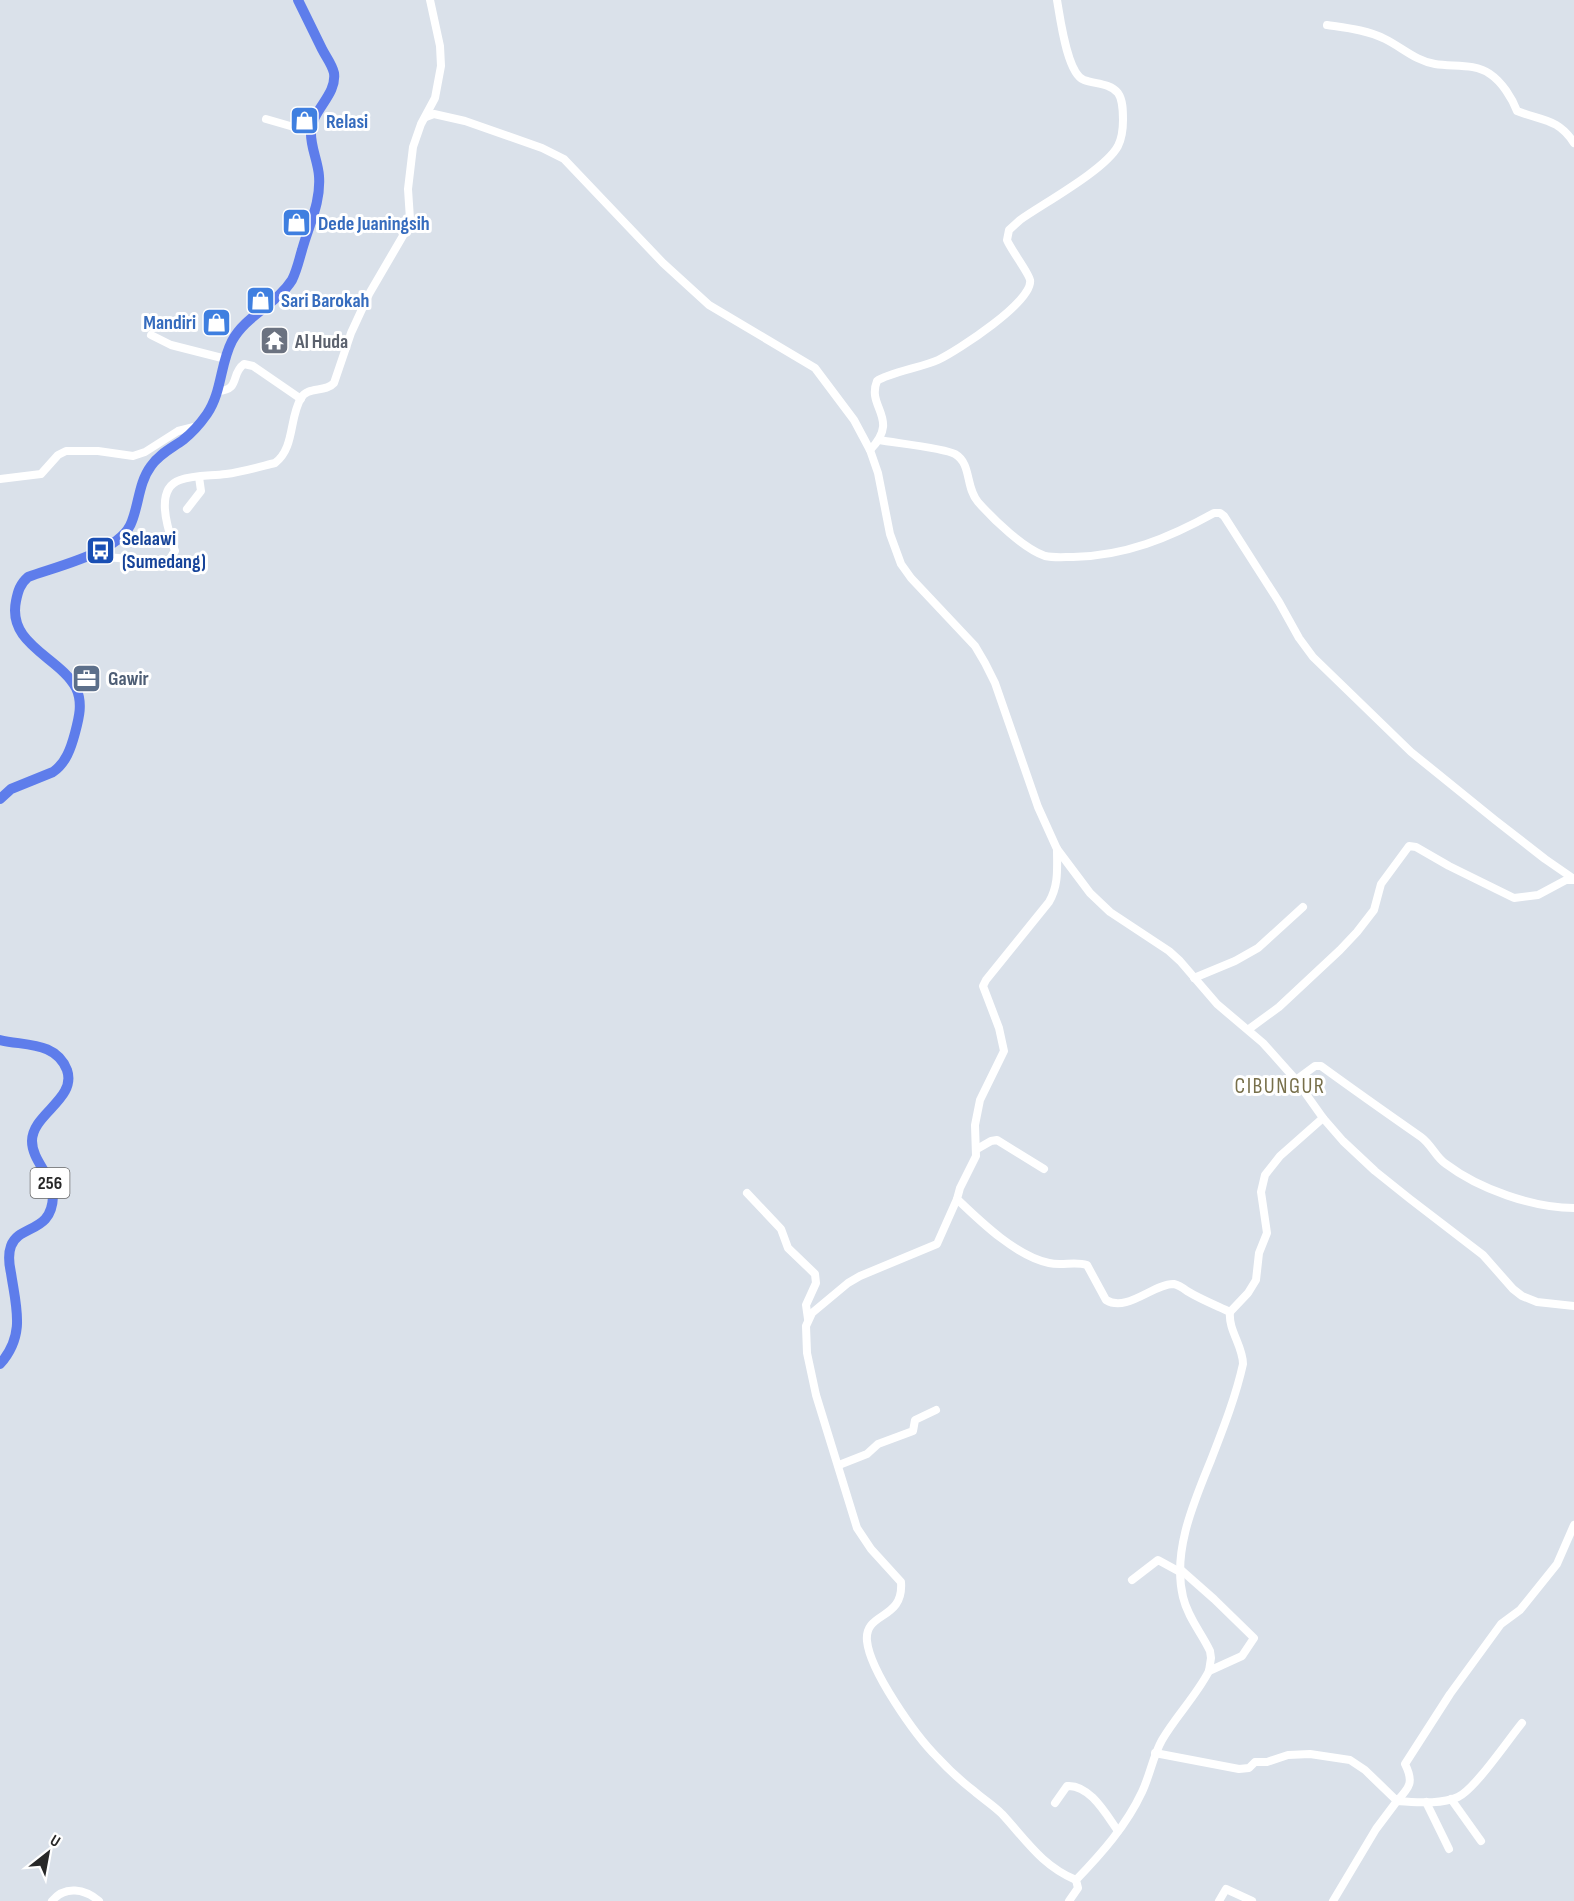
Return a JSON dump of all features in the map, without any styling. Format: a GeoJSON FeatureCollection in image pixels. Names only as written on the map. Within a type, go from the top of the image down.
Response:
{"type":"FeatureCollection","features":[{"type":"Feature","properties":{"kind":"main road"},"geometry":{"type":"LineString","coordinates":[[2,793],[58,768],[67,756],[80,712],[75,686],[38,651],[19,628],[15,608],[20,585],[28,577],[112,545],[126,533],[132,523],[142,483],[150,467],[161,455],[199,426],[218,390],[233,339],[285,289],[298,267],[320,191],[319,172],[311,132],[315,118],[333,87],[334,74],[332,65],[298,0]]}},
{"type":"Feature","properties":{"kind":"main road","name":"256"},"geometry":{"type":"LineString","coordinates":[[0,1040],[41,1047],[53,1052],[66,1067],[68,1081],[63,1094],[39,1122],[33,1134],[33,1147],[53,1191],[52,1205],[45,1220],[17,1237],[11,1245],[9,1262],[18,1323],[14,1341],[0,1364]]}},
{"type":"Feature","properties":{"kind":"street"},"geometry":{"type":"LineString","coordinates":[[86,556],[169,560],[175,550],[165,522],[165,505],[167,492],[175,482],[228,474],[278,461],[286,449],[301,399],[307,393],[328,388],[334,384],[351,333],[369,294],[408,227],[411,209],[408,189],[413,147],[421,124],[435,98],[441,66],[440,46],[430,0]]}},
{"type":"Feature","properties":{"kind":"street"},"geometry":{"type":"LineString","coordinates":[[870,450],[879,440],[884,423],[876,396],[878,381],[886,376],[940,359],[994,323],[1022,300],[1029,289],[1030,279],[1010,247],[1007,240],[1008,233],[1020,220],[1102,165],[1120,141],[1123,122],[1120,97],[1113,89],[1082,79],[1076,74],[1067,48],[1057,0]]}},
{"type":"Feature","properties":{"kind":"street"},"geometry":{"type":"LineString","coordinates":[[1327,25],[1362,31],[1385,39],[1417,58],[1434,64],[1478,68],[1491,74],[1512,98],[1517,111],[1552,122],[1565,129],[1574,143]]}},
{"type":"Feature","properties":{"kind":"street"},"geometry":{"type":"LineString","coordinates":[[426,117],[434,114],[465,121],[542,148],[564,159],[663,263],[709,305],[802,358],[815,368],[855,420],[870,450],[878,473],[890,534],[901,564],[910,578],[975,646],[985,663],[995,682],[1038,807],[1057,849],[1090,893],[1110,912],[1169,951],[1180,961],[1217,1004],[1263,1043],[1296,1080],[1323,1118],[1343,1141],[1375,1171],[1483,1255],[1522,1296],[1537,1302],[1574,1306]]}},
{"type":"Feature","properties":{"kind":"street"},"geometry":{"type":"LineString","coordinates":[[266,119],[311,132]]}},
{"type":"Feature","properties":{"kind":"street"},"geometry":{"type":"LineString","coordinates":[[152,335],[171,345],[226,359]]}},
{"type":"Feature","properties":{"kind":"street"},"geometry":{"type":"LineString","coordinates":[[218,390],[230,388],[238,370],[244,364],[253,366],[301,399]]}},
{"type":"Feature","properties":{"kind":"street"},"geometry":{"type":"LineString","coordinates":[[0,478],[41,474],[58,455],[70,450],[137,455],[178,432],[199,426]]}},
{"type":"Feature","properties":{"kind":"street"},"geometry":{"type":"LineString","coordinates":[[879,440],[955,455],[964,463],[970,490],[976,500],[1019,540],[1046,556],[1088,557],[1128,551],[1159,541],[1214,513],[1220,513],[1279,602],[1299,639],[1313,657],[1411,752],[1503,827],[1574,880]]}},
{"type":"Feature","properties":{"kind":"street"},"geometry":{"type":"LineString","coordinates":[[187,509],[201,491],[199,477]]}},
{"type":"Feature","properties":{"kind":"street"},"geometry":{"type":"LineString","coordinates":[[1249,1029],[1279,1007],[1357,932],[1374,910],[1380,884],[1409,846],[1416,847],[1514,898],[1538,895],[1566,880],[1574,880]]}},
{"type":"Feature","properties":{"kind":"street"},"geometry":{"type":"LineString","coordinates":[[808,1319],[840,1289],[860,1276],[937,1244],[960,1188],[975,1161],[975,1125],[980,1101],[1003,1056],[1004,1046],[983,986],[1054,893],[1057,877],[1057,849]]}},
{"type":"Feature","properties":{"kind":"street"},"geometry":{"type":"LineString","coordinates":[[1194,978],[1235,961],[1258,948],[1303,907]]}},
{"type":"Feature","properties":{"kind":"street"},"geometry":{"type":"LineString","coordinates":[[1296,1080],[1315,1066],[1321,1066],[1421,1137],[1445,1164],[1466,1176],[1487,1187],[1545,1206],[1574,1208]]}},
{"type":"Feature","properties":{"kind":"street"},"geometry":{"type":"LineString","coordinates":[[1076,1880],[1108,1847],[1142,1792],[1151,1771],[1155,1753],[1171,1725],[1209,1671],[1211,1658],[1209,1650],[1186,1608],[1180,1583],[1181,1552],[1193,1505],[1243,1366],[1242,1353],[1231,1324],[1230,1312],[1248,1293],[1256,1280],[1259,1253],[1267,1233],[1262,1192],[1265,1174],[1286,1151],[1323,1118]]}},
{"type":"Feature","properties":{"kind":"street"},"geometry":{"type":"LineString","coordinates":[[976,1149],[997,1140],[1044,1169]]}},
{"type":"Feature","properties":{"kind":"street"},"geometry":{"type":"LineString","coordinates":[[747,1193],[781,1229],[788,1248],[814,1274],[816,1283],[806,1305],[808,1319],[806,1326],[807,1353],[816,1395],[857,1528],[871,1549],[901,1582],[901,1594],[896,1605],[873,1622],[868,1629],[867,1642],[878,1676],[935,1755],[1014,1826],[1032,1850],[1065,1876],[1076,1880]]}},
{"type":"Feature","properties":{"kind":"street"},"geometry":{"type":"LineString","coordinates":[[957,1199],[994,1232],[1033,1256],[1048,1263],[1087,1265],[1110,1302],[1137,1299],[1175,1284],[1198,1298],[1230,1312]]}},
{"type":"Feature","properties":{"kind":"street"},"geometry":{"type":"LineString","coordinates":[[839,1465],[867,1454],[878,1444],[913,1431],[915,1420],[936,1410]]}},
{"type":"Feature","properties":{"kind":"street"},"geometry":{"type":"LineString","coordinates":[[1333,1901],[1376,1829],[1408,1789],[1410,1773],[1405,1764],[1450,1694],[1501,1624],[1520,1610],[1557,1564],[1574,1526]]}},
{"type":"Feature","properties":{"kind":"street"},"geometry":{"type":"LineString","coordinates":[[1132,1580],[1158,1560],[1180,1570],[1254,1638],[1242,1656],[1209,1671]]}},
{"type":"Feature","properties":{"kind":"street"},"geometry":{"type":"LineString","coordinates":[[1155,1753],[1239,1769],[1249,1768],[1255,1762],[1267,1762],[1288,1755],[1334,1756],[1359,1765],[1397,1802],[1426,1802],[1451,1799],[1466,1791],[1522,1723]]}},
{"type":"Feature","properties":{"kind":"street"},"geometry":{"type":"LineString","coordinates":[[1055,1803],[1067,1786],[1073,1786],[1083,1791],[1100,1806],[1118,1831]]}},
{"type":"Feature","properties":{"kind":"street"},"geometry":{"type":"LineString","coordinates":[[1451,1799],[1481,1841]]}},
{"type":"Feature","properties":{"kind":"street"},"geometry":{"type":"LineString","coordinates":[[1426,1802],[1449,1849]]}},
{"type":"Feature","properties":{"kind":"street"},"geometry":{"type":"LineString","coordinates":[[1069,1901],[1078,1888],[1076,1880]]}},
{"type":"Feature","properties":{"kind":"street"},"geometry":{"type":"LineString","coordinates":[[1220,1901],[1226,1889],[1252,1901]]}},
{"type":"Feature","properties":{"kind":"street"},"geometry":{"type":"LineString","coordinates":[[52,1901],[62,1892],[77,1890],[92,1895],[99,1901]]}},
{"type":"Feature","properties":{"kind":"place","name":"Relasi"},"geometry":{"type":"Point","coordinates":[305,121]}},
{"type":"Feature","properties":{"kind":"place","name":"Dede Juaningsih"},"geometry":{"type":"Point","coordinates":[297,223]}},
{"type":"Feature","properties":{"kind":"place","name":"Sari Barokah"},"geometry":{"type":"Point","coordinates":[260,300]}},
{"type":"Feature","properties":{"kind":"place","name":"Mandiri"},"geometry":{"type":"Point","coordinates":[217,322]}},
{"type":"Feature","properties":{"kind":"place","name":"Al Huda"},"geometry":{"type":"Point","coordinates":[274,341]}},
{"type":"Feature","properties":{"kind":"place","name":"Selaawi (Sumedang)"},"geometry":{"type":"Point","coordinates":[101,550]}},
{"type":"Feature","properties":{"kind":"place","name":"Gawir"},"geometry":{"type":"Point","coordinates":[87,678]}},
{"type":"Feature","properties":{"kind":"district","name":"CIBUNGUR"},"geometry":{"type":"Point","coordinates":[1280,1085]}}]}
